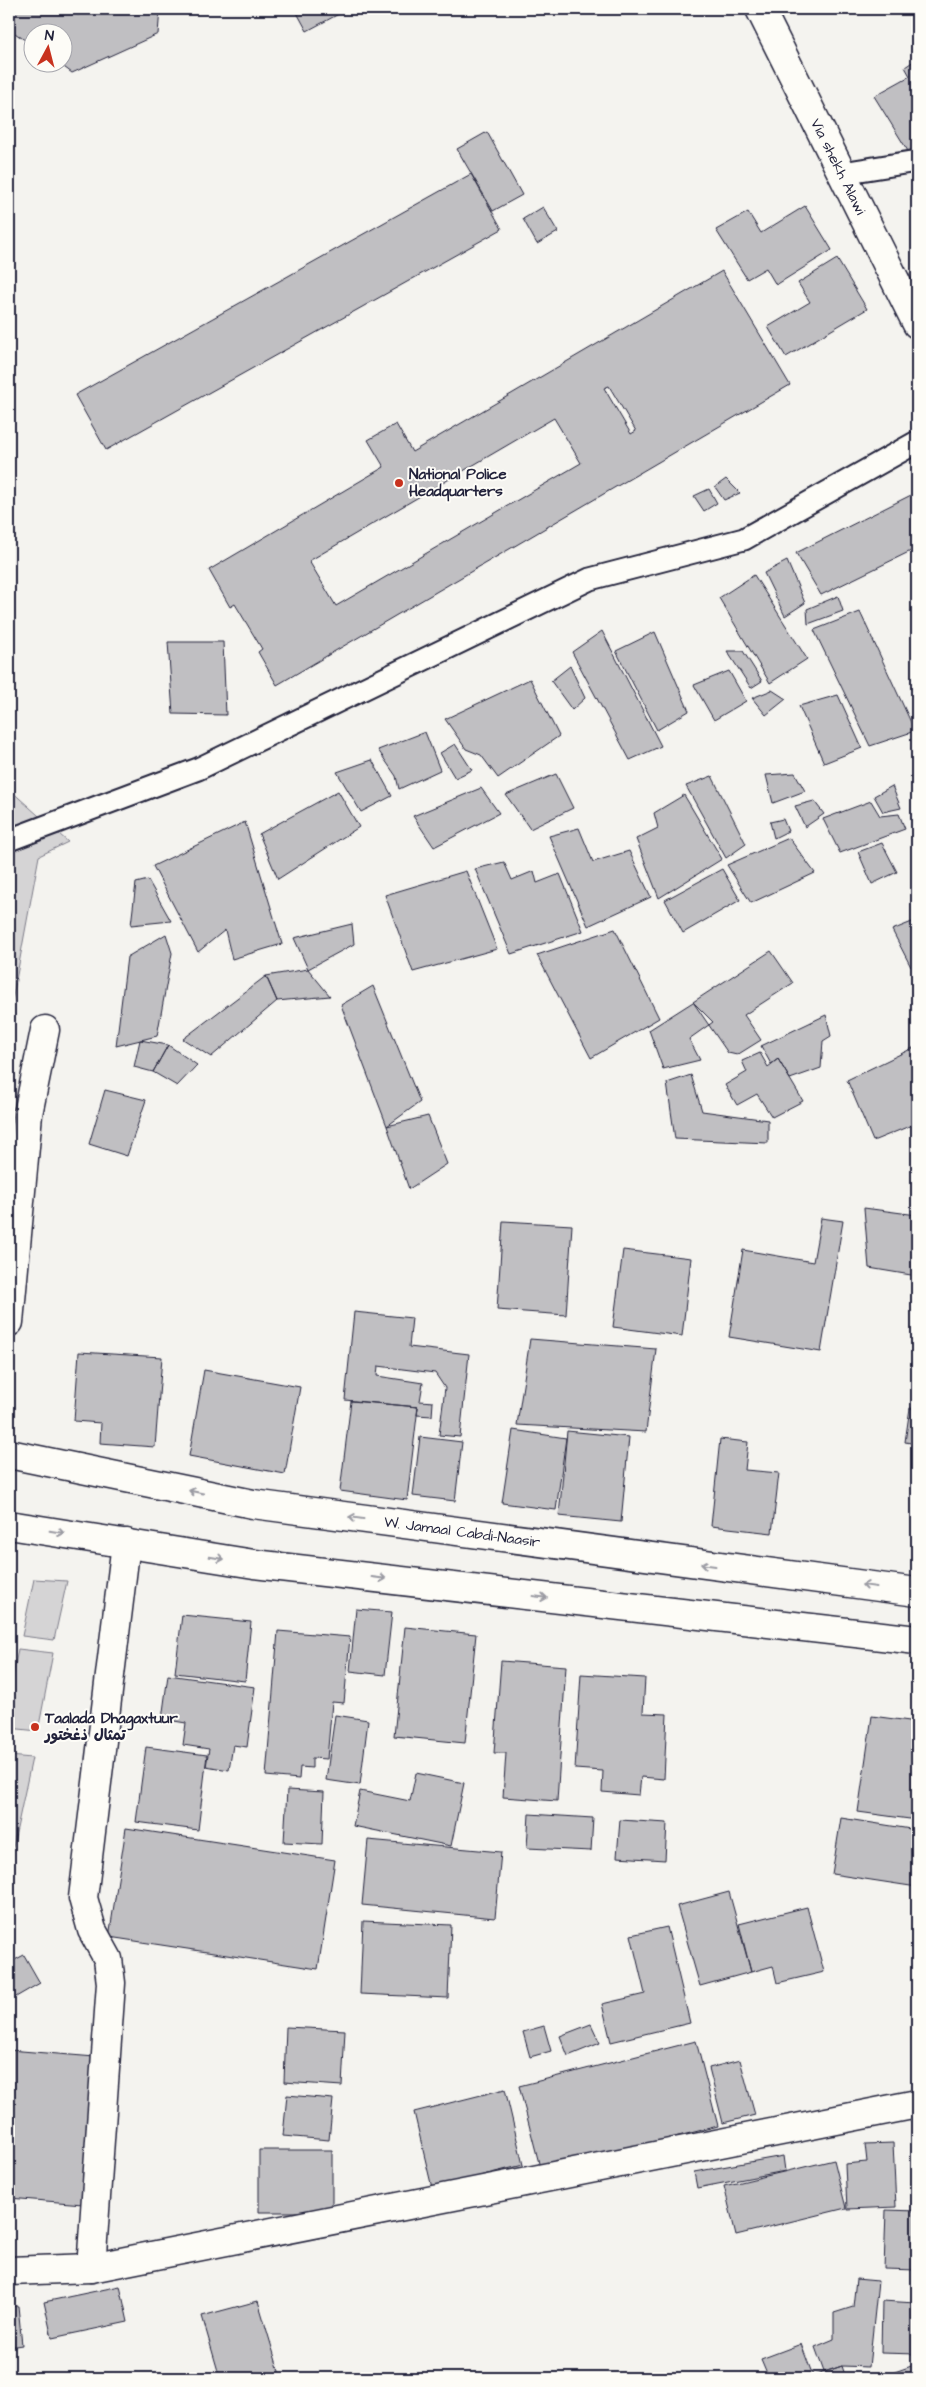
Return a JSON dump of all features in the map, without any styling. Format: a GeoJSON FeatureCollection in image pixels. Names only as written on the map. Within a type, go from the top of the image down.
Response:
{"type":"FeatureCollection","features":[{"type":"Feature","properties":{"kind":"main road","name":"Via shekh Alawi"},"geometry":{"type":"LineString","coordinates":[[760,9],[917,324]]}},
{"type":"Feature","properties":{"kind":"main road"},"geometry":{"type":"LineString","coordinates":[[9,1322],[28,1114],[45,1030]]}},
{"type":"Feature","properties":{"kind":"main road","name":"W. Jamaal Cabdi-Naasir"},"geometry":{"type":"LineString","coordinates":[[9,1454],[253,1504],[917,1592]]}},
{"type":"Feature","properties":{"kind":"main road"},"geometry":{"type":"LineString","coordinates":[[9,1525],[254,1564],[917,1640]]}},
{"type":"Feature","properties":{"kind":"main road"},"geometry":{"type":"LineString","coordinates":[[90,2268],[111,1983],[108,1959],[92,1930],[83,1898],[126,1543]]}},
{"type":"Feature","properties":{"kind":"main road"},"geometry":{"type":"LineString","coordinates":[[9,2271],[90,2268],[917,2104]]}},
{"type":"Feature","properties":{"kind":"lane"},"geometry":{"type":"LineString","coordinates":[[842,173],[917,161]]}},
{"type":"Feature","properties":{"kind":"lane"},"geometry":{"type":"LineString","coordinates":[[9,840],[198,769],[590,579],[744,539],[917,442]]}},
{"type":"Feature","properties":{"kind":"shaded area"},"geometry":{"type":"Polygon","coordinates":[[[9,789],[68,842],[39,856],[9,1018],[9,789]]]}},
{"type":"Feature","properties":{"kind":"shaded area"},"geometry":{"type":"Polygon","coordinates":[[[34,1579],[67,1581],[54,1640],[22,1636],[34,1579]]]}},
{"type":"Feature","properties":{"kind":"shaded area"},"geometry":{"type":"Polygon","coordinates":[[[18,1649],[53,1653],[38,1731],[9,1728],[9,1699],[18,1649]]]}},
{"type":"Feature","properties":{"kind":"shaded area"},"geometry":{"type":"Polygon","coordinates":[[[9,1756],[32,1758],[9,1866],[9,1756]]]}},
{"type":"Feature","properties":{"kind":"building"},"geometry":{"type":"Polygon","coordinates":[[[9,9],[69,9],[78,15],[91,9],[160,9],[158,34],[72,73],[72,22],[22,22],[22,38],[9,29],[9,9]]]}},
{"type":"Feature","properties":{"kind":"building"},"geometry":{"type":"Polygon","coordinates":[[[295,9],[348,9],[307,31],[295,9]]]}},
{"type":"Feature","properties":{"kind":"building"},"geometry":{"type":"Polygon","coordinates":[[[917,59],[917,150],[911,156],[874,96],[910,76],[905,67],[917,59]]]}},
{"type":"Feature","properties":{"kind":"building"},"geometry":{"type":"Polygon","coordinates":[[[487,132],[522,195],[493,211],[457,149],[487,132]]]}},
{"type":"Feature","properties":{"kind":"building"},"geometry":{"type":"Polygon","coordinates":[[[471,174],[502,229],[106,450],[75,395],[471,174]]]}},
{"type":"Feature","properties":{"kind":"building"},"geometry":{"type":"Polygon","coordinates":[[[805,206],[832,250],[776,285],[766,268],[747,279],[716,230],[748,212],[761,233],[805,206]]]}},
{"type":"Feature","properties":{"kind":"building"},"geometry":{"type":"Polygon","coordinates":[[[543,207],[558,232],[537,244],[523,219],[543,207]]]}},
{"type":"Feature","properties":{"kind":"building"},"geometry":{"type":"Polygon","coordinates":[[[837,259],[867,309],[786,357],[768,327],[810,302],[798,283],[837,259]]]}},
{"type":"Feature","properties":{"kind":"building","name":"National Police Headquarters"},"geometry":{"type":"Polygon","coordinates":[[[722,271],[790,385],[277,685],[258,652],[262,649],[235,604],[230,607],[209,570],[384,467],[368,440],[396,424],[412,452],[722,271]],[[609,386],[604,388],[631,434],[636,431],[609,386]],[[554,418],[309,561],[336,606],[581,463],[554,418]]]}},
{"type":"Feature","properties":{"kind":"building"},"geometry":{"type":"Polygon","coordinates":[[[726,479],[740,493],[724,500],[715,487],[726,479]]]}},
{"type":"Feature","properties":{"kind":"building"},"geometry":{"type":"Polygon","coordinates":[[[709,489],[717,503],[704,511],[694,496],[709,489]]]}},
{"type":"Feature","properties":{"kind":"building"},"geometry":{"type":"Polygon","coordinates":[[[917,492],[917,548],[821,595],[796,553],[917,492]]]}},
{"type":"Feature","properties":{"kind":"building"},"geometry":{"type":"Polygon","coordinates":[[[787,561],[805,603],[785,616],[764,573],[787,561]]]}},
{"type":"Feature","properties":{"kind":"building"},"geometry":{"type":"Polygon","coordinates":[[[754,575],[807,659],[770,683],[719,598],[754,575]]]}},
{"type":"Feature","properties":{"kind":"building"},"geometry":{"type":"Polygon","coordinates":[[[838,596],[843,611],[808,624],[807,609],[838,596]]]}},
{"type":"Feature","properties":{"kind":"building"},"geometry":{"type":"Polygon","coordinates":[[[860,612],[915,731],[870,746],[814,630],[860,612]]]}},
{"type":"Feature","properties":{"kind":"building"},"geometry":{"type":"Polygon","coordinates":[[[602,631],[661,746],[630,760],[572,652],[602,631]]]}},
{"type":"Feature","properties":{"kind":"building"},"geometry":{"type":"Polygon","coordinates":[[[655,632],[689,711],[657,730],[616,651],[655,632]]]}},
{"type":"Feature","properties":{"kind":"building"},"geometry":{"type":"Polygon","coordinates":[[[168,642],[223,642],[226,715],[173,714],[168,642]]]}},
{"type":"Feature","properties":{"kind":"building"},"geometry":{"type":"Polygon","coordinates":[[[727,651],[743,651],[762,681],[751,688],[727,651]]]}},
{"type":"Feature","properties":{"kind":"building"},"geometry":{"type":"Polygon","coordinates":[[[570,666],[585,698],[572,710],[551,681],[570,666]]]}},
{"type":"Feature","properties":{"kind":"building"},"geometry":{"type":"Polygon","coordinates":[[[729,671],[746,701],[714,720],[694,685],[729,671]]]}},
{"type":"Feature","properties":{"kind":"building"},"geometry":{"type":"Polygon","coordinates":[[[530,679],[559,736],[498,778],[481,755],[466,749],[445,719],[530,679]]]}},
{"type":"Feature","properties":{"kind":"building"},"geometry":{"type":"Polygon","coordinates":[[[772,690],[786,699],[766,715],[752,698],[772,690]]]}},
{"type":"Feature","properties":{"kind":"building"},"geometry":{"type":"Polygon","coordinates":[[[838,695],[862,748],[824,763],[799,706],[838,695]]]}},
{"type":"Feature","properties":{"kind":"building"},"geometry":{"type":"Polygon","coordinates":[[[425,732],[440,770],[399,789],[396,776],[378,750],[425,732]]]}},
{"type":"Feature","properties":{"kind":"building"},"geometry":{"type":"Polygon","coordinates":[[[455,744],[472,770],[455,778],[440,753],[455,744]]]}},
{"type":"Feature","properties":{"kind":"building"},"geometry":{"type":"Polygon","coordinates":[[[372,760],[392,796],[361,812],[337,772],[372,760]]]}},
{"type":"Feature","properties":{"kind":"building"},"geometry":{"type":"Polygon","coordinates":[[[795,773],[805,791],[773,803],[766,775],[795,773]]]}},
{"type":"Feature","properties":{"kind":"building"},"geometry":{"type":"Polygon","coordinates":[[[556,774],[573,808],[530,829],[506,795],[556,774]]]}},
{"type":"Feature","properties":{"kind":"building"},"geometry":{"type":"Polygon","coordinates":[[[712,776],[746,844],[726,858],[686,786],[712,776]]]}},
{"type":"Feature","properties":{"kind":"building"},"geometry":{"type":"Polygon","coordinates":[[[892,786],[901,808],[883,812],[874,796],[892,786]]]}},
{"type":"Feature","properties":{"kind":"building"},"geometry":{"type":"Polygon","coordinates":[[[481,788],[499,813],[434,847],[413,816],[481,788]]]}},
{"type":"Feature","properties":{"kind":"building"},"geometry":{"type":"Polygon","coordinates":[[[338,791],[359,827],[278,879],[259,834],[338,791]]]}},
{"type":"Feature","properties":{"kind":"building"},"geometry":{"type":"Polygon","coordinates":[[[684,795],[722,859],[659,898],[636,839],[658,828],[654,813],[684,795]]]}},
{"type":"Feature","properties":{"kind":"building"},"geometry":{"type":"Polygon","coordinates":[[[814,801],[824,814],[805,827],[795,806],[814,801]]]}},
{"type":"Feature","properties":{"kind":"building"},"geometry":{"type":"Polygon","coordinates":[[[871,801],[880,816],[899,814],[905,829],[840,853],[823,819],[871,801]]]}},
{"type":"Feature","properties":{"kind":"building"},"geometry":{"type":"Polygon","coordinates":[[[783,819],[788,831],[774,838],[770,822],[783,819]]]}},
{"type":"Feature","properties":{"kind":"building"},"geometry":{"type":"Polygon","coordinates":[[[245,822],[282,944],[232,959],[225,930],[198,952],[153,866],[245,822]]]}},
{"type":"Feature","properties":{"kind":"building"},"geometry":{"type":"Polygon","coordinates":[[[579,828],[593,862],[629,851],[651,897],[588,926],[549,836],[579,828]]]}},
{"type":"Feature","properties":{"kind":"building"},"geometry":{"type":"Polygon","coordinates":[[[789,838],[815,873],[751,903],[727,865],[789,838]]]}},
{"type":"Feature","properties":{"kind":"building"},"geometry":{"type":"Polygon","coordinates":[[[882,843],[897,872],[872,884],[858,852],[882,843]]]}},
{"type":"Feature","properties":{"kind":"building"},"geometry":{"type":"Polygon","coordinates":[[[504,862],[512,880],[534,871],[537,883],[560,874],[583,931],[511,954],[475,869],[504,862]]]}},
{"type":"Feature","properties":{"kind":"building"},"geometry":{"type":"Polygon","coordinates":[[[722,869],[740,900],[683,933],[665,900],[722,869]]]}},
{"type":"Feature","properties":{"kind":"building"},"geometry":{"type":"Polygon","coordinates":[[[466,871],[497,949],[413,972],[385,895],[466,871]]]}},
{"type":"Feature","properties":{"kind":"building"},"geometry":{"type":"Polygon","coordinates":[[[148,880],[171,921],[131,925],[136,883],[148,880]]]}},
{"type":"Feature","properties":{"kind":"building"},"geometry":{"type":"Polygon","coordinates":[[[917,920],[917,964],[911,967],[892,930],[917,920]]]}},
{"type":"Feature","properties":{"kind":"building"},"geometry":{"type":"Polygon","coordinates":[[[352,924],[354,944],[308,969],[294,938],[352,924]]]}},
{"type":"Feature","properties":{"kind":"building"},"geometry":{"type":"Polygon","coordinates":[[[615,929],[659,1018],[591,1058],[537,955],[615,929]]]}},
{"type":"Feature","properties":{"kind":"building"},"geometry":{"type":"Polygon","coordinates":[[[166,934],[172,953],[157,1036],[116,1046],[127,957],[166,934]]]}},
{"type":"Feature","properties":{"kind":"building"},"geometry":{"type":"Polygon","coordinates":[[[771,951],[793,983],[744,1015],[761,1040],[737,1055],[728,1053],[693,1002],[771,951]]]}},
{"type":"Feature","properties":{"kind":"building"},"geometry":{"type":"Polygon","coordinates":[[[308,969],[330,996],[277,1001],[266,976],[308,969]]]}},
{"type":"Feature","properties":{"kind":"building"},"geometry":{"type":"Polygon","coordinates":[[[266,976],[277,1001],[211,1057],[183,1039],[266,976]]]}},
{"type":"Feature","properties":{"kind":"building"},"geometry":{"type":"Polygon","coordinates":[[[373,986],[420,1102],[387,1126],[341,1005],[373,986]]]}},
{"type":"Feature","properties":{"kind":"building"},"geometry":{"type":"Polygon","coordinates":[[[693,1002],[713,1022],[689,1039],[700,1060],[663,1069],[649,1030],[693,1002]]]}},
{"type":"Feature","properties":{"kind":"building"},"geometry":{"type":"Polygon","coordinates":[[[826,1015],[831,1036],[823,1041],[821,1068],[790,1079],[778,1059],[771,1064],[761,1046],[826,1015]]]}},
{"type":"Feature","properties":{"kind":"building"},"geometry":{"type":"Polygon","coordinates":[[[140,1040],[168,1045],[153,1072],[134,1067],[140,1040]]]}},
{"type":"Feature","properties":{"kind":"building"},"geometry":{"type":"Polygon","coordinates":[[[168,1045],[197,1065],[177,1086],[153,1072],[168,1045]]]}},
{"type":"Feature","properties":{"kind":"building"},"geometry":{"type":"Polygon","coordinates":[[[917,1046],[917,1123],[873,1141],[847,1080],[917,1046]]]}},
{"type":"Feature","properties":{"kind":"building"},"geometry":{"type":"Polygon","coordinates":[[[760,1053],[768,1067],[778,1059],[803,1101],[772,1117],[757,1094],[737,1105],[725,1085],[747,1072],[742,1061],[760,1053]]]}},
{"type":"Feature","properties":{"kind":"building"},"geometry":{"type":"Polygon","coordinates":[[[691,1075],[702,1111],[768,1120],[768,1143],[675,1139],[667,1083],[691,1075]]]}},
{"type":"Feature","properties":{"kind":"building"},"geometry":{"type":"Polygon","coordinates":[[[105,1090],[146,1100],[127,1156],[89,1144],[105,1090]]]}},
{"type":"Feature","properties":{"kind":"building"},"geometry":{"type":"Polygon","coordinates":[[[428,1116],[447,1164],[409,1189],[387,1126],[428,1116]]]}},
{"type":"Feature","properties":{"kind":"building"},"geometry":{"type":"Polygon","coordinates":[[[864,1208],[917,1215],[917,1276],[869,1268],[864,1208]]]}},
{"type":"Feature","properties":{"kind":"building"},"geometry":{"type":"Polygon","coordinates":[[[821,1218],[843,1221],[821,1352],[729,1337],[743,1250],[813,1262],[821,1218]]]}},
{"type":"Feature","properties":{"kind":"building"},"geometry":{"type":"Polygon","coordinates":[[[503,1221],[572,1225],[566,1315],[497,1310],[503,1221]]]}},
{"type":"Feature","properties":{"kind":"building"},"geometry":{"type":"Polygon","coordinates":[[[623,1250],[691,1258],[682,1336],[613,1327],[623,1250]]]}},
{"type":"Feature","properties":{"kind":"building"},"geometry":{"type":"Polygon","coordinates":[[[354,1312],[412,1318],[409,1347],[469,1354],[460,1437],[439,1435],[445,1388],[435,1373],[378,1366],[377,1376],[423,1383],[420,1401],[433,1402],[432,1416],[417,1415],[418,1407],[345,1400],[354,1312]]]}},
{"type":"Feature","properties":{"kind":"building"},"geometry":{"type":"Polygon","coordinates":[[[530,1339],[656,1349],[646,1432],[517,1425],[530,1339]]]}},
{"type":"Feature","properties":{"kind":"building"},"geometry":{"type":"Polygon","coordinates":[[[79,1352],[162,1357],[155,1447],[100,1443],[101,1423],[74,1421],[79,1352]]]}},
{"type":"Feature","properties":{"kind":"building"},"geometry":{"type":"Polygon","coordinates":[[[204,1370],[300,1387],[285,1474],[189,1456],[204,1370]]]}},
{"type":"Feature","properties":{"kind":"building"},"geometry":{"type":"Polygon","coordinates":[[[351,1401],[418,1407],[407,1500],[340,1491],[351,1401]]]}},
{"type":"Feature","properties":{"kind":"building"},"geometry":{"type":"Polygon","coordinates":[[[910,1408],[917,1409],[917,1444],[905,1442],[910,1408]]]}},
{"type":"Feature","properties":{"kind":"building"},"geometry":{"type":"Polygon","coordinates":[[[513,1430],[566,1438],[556,1510],[502,1503],[513,1430]]]}},
{"type":"Feature","properties":{"kind":"building"},"geometry":{"type":"Polygon","coordinates":[[[567,1431],[629,1437],[621,1522],[559,1516],[567,1431]]]}},
{"type":"Feature","properties":{"kind":"building"},"geometry":{"type":"Polygon","coordinates":[[[420,1437],[462,1442],[455,1501],[413,1496],[420,1437]]]}},
{"type":"Feature","properties":{"kind":"building"},"geometry":{"type":"Polygon","coordinates":[[[720,1439],[748,1442],[745,1470],[779,1473],[772,1533],[711,1526],[720,1439]]]}},
{"type":"Feature","properties":{"kind":"building"},"geometry":{"type":"Polygon","coordinates":[[[356,1609],[392,1612],[385,1675],[350,1671],[356,1609]]]}},
{"type":"Feature","properties":{"kind":"building"},"geometry":{"type":"Polygon","coordinates":[[[182,1615],[251,1622],[245,1681],[175,1673],[182,1615]]]}},
{"type":"Feature","properties":{"kind":"building"},"geometry":{"type":"Polygon","coordinates":[[[405,1627],[476,1634],[465,1743],[394,1736],[405,1627]]]}},
{"type":"Feature","properties":{"kind":"building"},"geometry":{"type":"Polygon","coordinates":[[[278,1631],[350,1637],[344,1703],[332,1702],[327,1759],[312,1758],[312,1768],[300,1767],[299,1779],[266,1776],[278,1631]]]}},
{"type":"Feature","properties":{"kind":"building"},"geometry":{"type":"Polygon","coordinates":[[[501,1661],[566,1666],[557,1801],[503,1797],[506,1753],[494,1753],[501,1661]]]}},
{"type":"Feature","properties":{"kind":"building"},"geometry":{"type":"Polygon","coordinates":[[[581,1674],[645,1678],[643,1713],[667,1714],[664,1779],[641,1777],[639,1795],[602,1792],[603,1771],[575,1769],[581,1674]]]}},
{"type":"Feature","properties":{"kind":"building"},"geometry":{"type":"Polygon","coordinates":[[[168,1675],[255,1687],[247,1747],[233,1745],[229,1770],[206,1766],[209,1749],[183,1745],[186,1723],[162,1719],[168,1675]]]}},
{"type":"Feature","properties":{"kind":"building"},"geometry":{"type":"Polygon","coordinates":[[[335,1715],[368,1720],[360,1785],[326,1780],[335,1715]]]}},
{"type":"Feature","properties":{"kind":"building"},"geometry":{"type":"Polygon","coordinates":[[[872,1716],[917,1722],[917,1820],[858,1812],[872,1716]]]}},
{"type":"Feature","properties":{"kind":"building"},"geometry":{"type":"Polygon","coordinates":[[[146,1747],[207,1755],[198,1830],[136,1822],[146,1747]]]}},
{"type":"Feature","properties":{"kind":"building"},"geometry":{"type":"Polygon","coordinates":[[[416,1773],[464,1783],[451,1846],[353,1826],[360,1791],[410,1801],[416,1773]]]}},
{"type":"Feature","properties":{"kind":"building"},"geometry":{"type":"Polygon","coordinates":[[[287,1790],[324,1792],[322,1844],[284,1842],[287,1790]]]}},
{"type":"Feature","properties":{"kind":"building"},"geometry":{"type":"Polygon","coordinates":[[[529,1814],[593,1818],[591,1851],[527,1848],[529,1814]]]}},
{"type":"Feature","properties":{"kind":"building"},"geometry":{"type":"Polygon","coordinates":[[[841,1818],[917,1830],[917,1887],[832,1874],[841,1818]]]}},
{"type":"Feature","properties":{"kind":"building"},"geometry":{"type":"Polygon","coordinates":[[[620,1820],[667,1823],[665,1860],[617,1857],[620,1820]]]}},
{"type":"Feature","properties":{"kind":"building"},"geometry":{"type":"Polygon","coordinates":[[[126,1828],[335,1860],[318,1969],[109,1937],[126,1828]]]}},
{"type":"Feature","properties":{"kind":"building"},"geometry":{"type":"Polygon","coordinates":[[[368,1840],[501,1852],[495,1918],[362,1905],[368,1840]]]}},
{"type":"Feature","properties":{"kind":"building"},"geometry":{"type":"Polygon","coordinates":[[[729,1892],[751,1972],[700,1986],[677,1906],[729,1892]]]}},
{"type":"Feature","properties":{"kind":"building"},"geometry":{"type":"Polygon","coordinates":[[[807,1907],[824,1972],[777,1983],[773,1966],[751,1972],[739,1924],[807,1907]]]}},
{"type":"Feature","properties":{"kind":"building"},"geometry":{"type":"Polygon","coordinates":[[[363,1921],[451,1925],[448,1998],[360,1994],[363,1921]]]}},
{"type":"Feature","properties":{"kind":"building"},"geometry":{"type":"Polygon","coordinates":[[[667,1927],[690,2023],[611,2042],[602,2004],[645,1994],[631,1935],[667,1927]]]}},
{"type":"Feature","properties":{"kind":"building"},"geometry":{"type":"Polygon","coordinates":[[[24,1955],[40,1983],[9,2001],[9,1963],[24,1955]]]}},
{"type":"Feature","properties":{"kind":"building"},"geometry":{"type":"Polygon","coordinates":[[[591,2024],[600,2043],[568,2056],[560,2036],[591,2024]]]}},
{"type":"Feature","properties":{"kind":"building"},"geometry":{"type":"Polygon","coordinates":[[[544,2026],[551,2051],[530,2057],[523,2032],[544,2026]]]}},
{"type":"Feature","properties":{"kind":"building"},"geometry":{"type":"Polygon","coordinates":[[[286,2027],[345,2030],[342,2086],[284,2082],[286,2027]]]}},
{"type":"Feature","properties":{"kind":"building"},"geometry":{"type":"Polygon","coordinates":[[[696,2041],[718,2126],[541,2171],[519,2086],[696,2041]]]}},
{"type":"Feature","properties":{"kind":"building"},"geometry":{"type":"Polygon","coordinates":[[[9,2050],[95,2057],[83,2204],[9,2198],[9,2050]]]}},
{"type":"Feature","properties":{"kind":"building"},"geometry":{"type":"Polygon","coordinates":[[[740,2060],[755,2115],[723,2123],[709,2068],[740,2060]]]}},
{"type":"Feature","properties":{"kind":"building"},"geometry":{"type":"Polygon","coordinates":[[[505,2089],[523,2165],[432,2188],[414,2112],[505,2089]]]}},
{"type":"Feature","properties":{"kind":"building"},"geometry":{"type":"Polygon","coordinates":[[[287,2095],[333,2099],[329,2140],[283,2136],[287,2095]]]}},
{"type":"Feature","properties":{"kind":"building"},"geometry":{"type":"Polygon","coordinates":[[[893,2143],[896,2207],[847,2209],[845,2164],[867,2162],[865,2144],[893,2143]]]}},
{"type":"Feature","properties":{"kind":"building"},"geometry":{"type":"Polygon","coordinates":[[[259,2150],[332,2150],[332,2212],[259,2212],[259,2150]]]}},
{"type":"Feature","properties":{"kind":"building"},"geometry":{"type":"Polygon","coordinates":[[[783,2156],[785,2171],[697,2188],[694,2172],[783,2156]]]}},
{"type":"Feature","properties":{"kind":"building"},"geometry":{"type":"Polygon","coordinates":[[[834,2160],[846,2208],[736,2235],[724,2186],[834,2160]]]}},
{"type":"Feature","properties":{"kind":"building"},"geometry":{"type":"Polygon","coordinates":[[[886,2210],[917,2211],[917,2270],[884,2269],[886,2210]]]}},
{"type":"Feature","properties":{"kind":"building"},"geometry":{"type":"Polygon","coordinates":[[[856,2279],[878,2281],[869,2367],[842,2366],[824,2372],[815,2347],[834,2339],[834,2313],[853,2307],[856,2279]]]}},
{"type":"Feature","properties":{"kind":"building"},"geometry":{"type":"Polygon","coordinates":[[[917,2284],[917,2354],[881,2353],[882,2301],[916,2303],[917,2284]]]}},
{"type":"Feature","properties":{"kind":"building"},"geometry":{"type":"Polygon","coordinates":[[[120,2286],[128,2322],[52,2338],[44,2302],[120,2286]]]}},
{"type":"Feature","properties":{"kind":"building"},"geometry":{"type":"Polygon","coordinates":[[[258,2301],[281,2378],[220,2378],[202,2316],[258,2301]]]}},
{"type":"Feature","properties":{"kind":"building"},"geometry":{"type":"Polygon","coordinates":[[[18,2306],[22,2345],[9,2347],[9,2307],[18,2306]]]}},
{"type":"Feature","properties":{"kind":"building"},"geometry":{"type":"Polygon","coordinates":[[[801,2344],[813,2376],[806,2378],[769,2378],[761,2359],[801,2344]]]}},
{"type":"Feature","properties":{"kind":"building"},"geometry":{"type":"Polygon","coordinates":[[[917,2364],[917,2378],[878,2378],[917,2364]]]}},
{"type":"Feature","properties":{"kind":"building"},"geometry":{"type":"Polygon","coordinates":[[[842,2366],[846,2378],[806,2378],[813,2376],[842,2366]]]}},
{"type":"Feature","properties":{"kind":"place","name":"National Police Headquarters"},"geometry":{"type":"Point","coordinates":[399,483]}},
{"type":"Feature","properties":{"kind":"place","name":"Taalada Dhagaxtuur تمثال ذغختور"},"geometry":{"type":"Point","coordinates":[35,1727]}}]}
